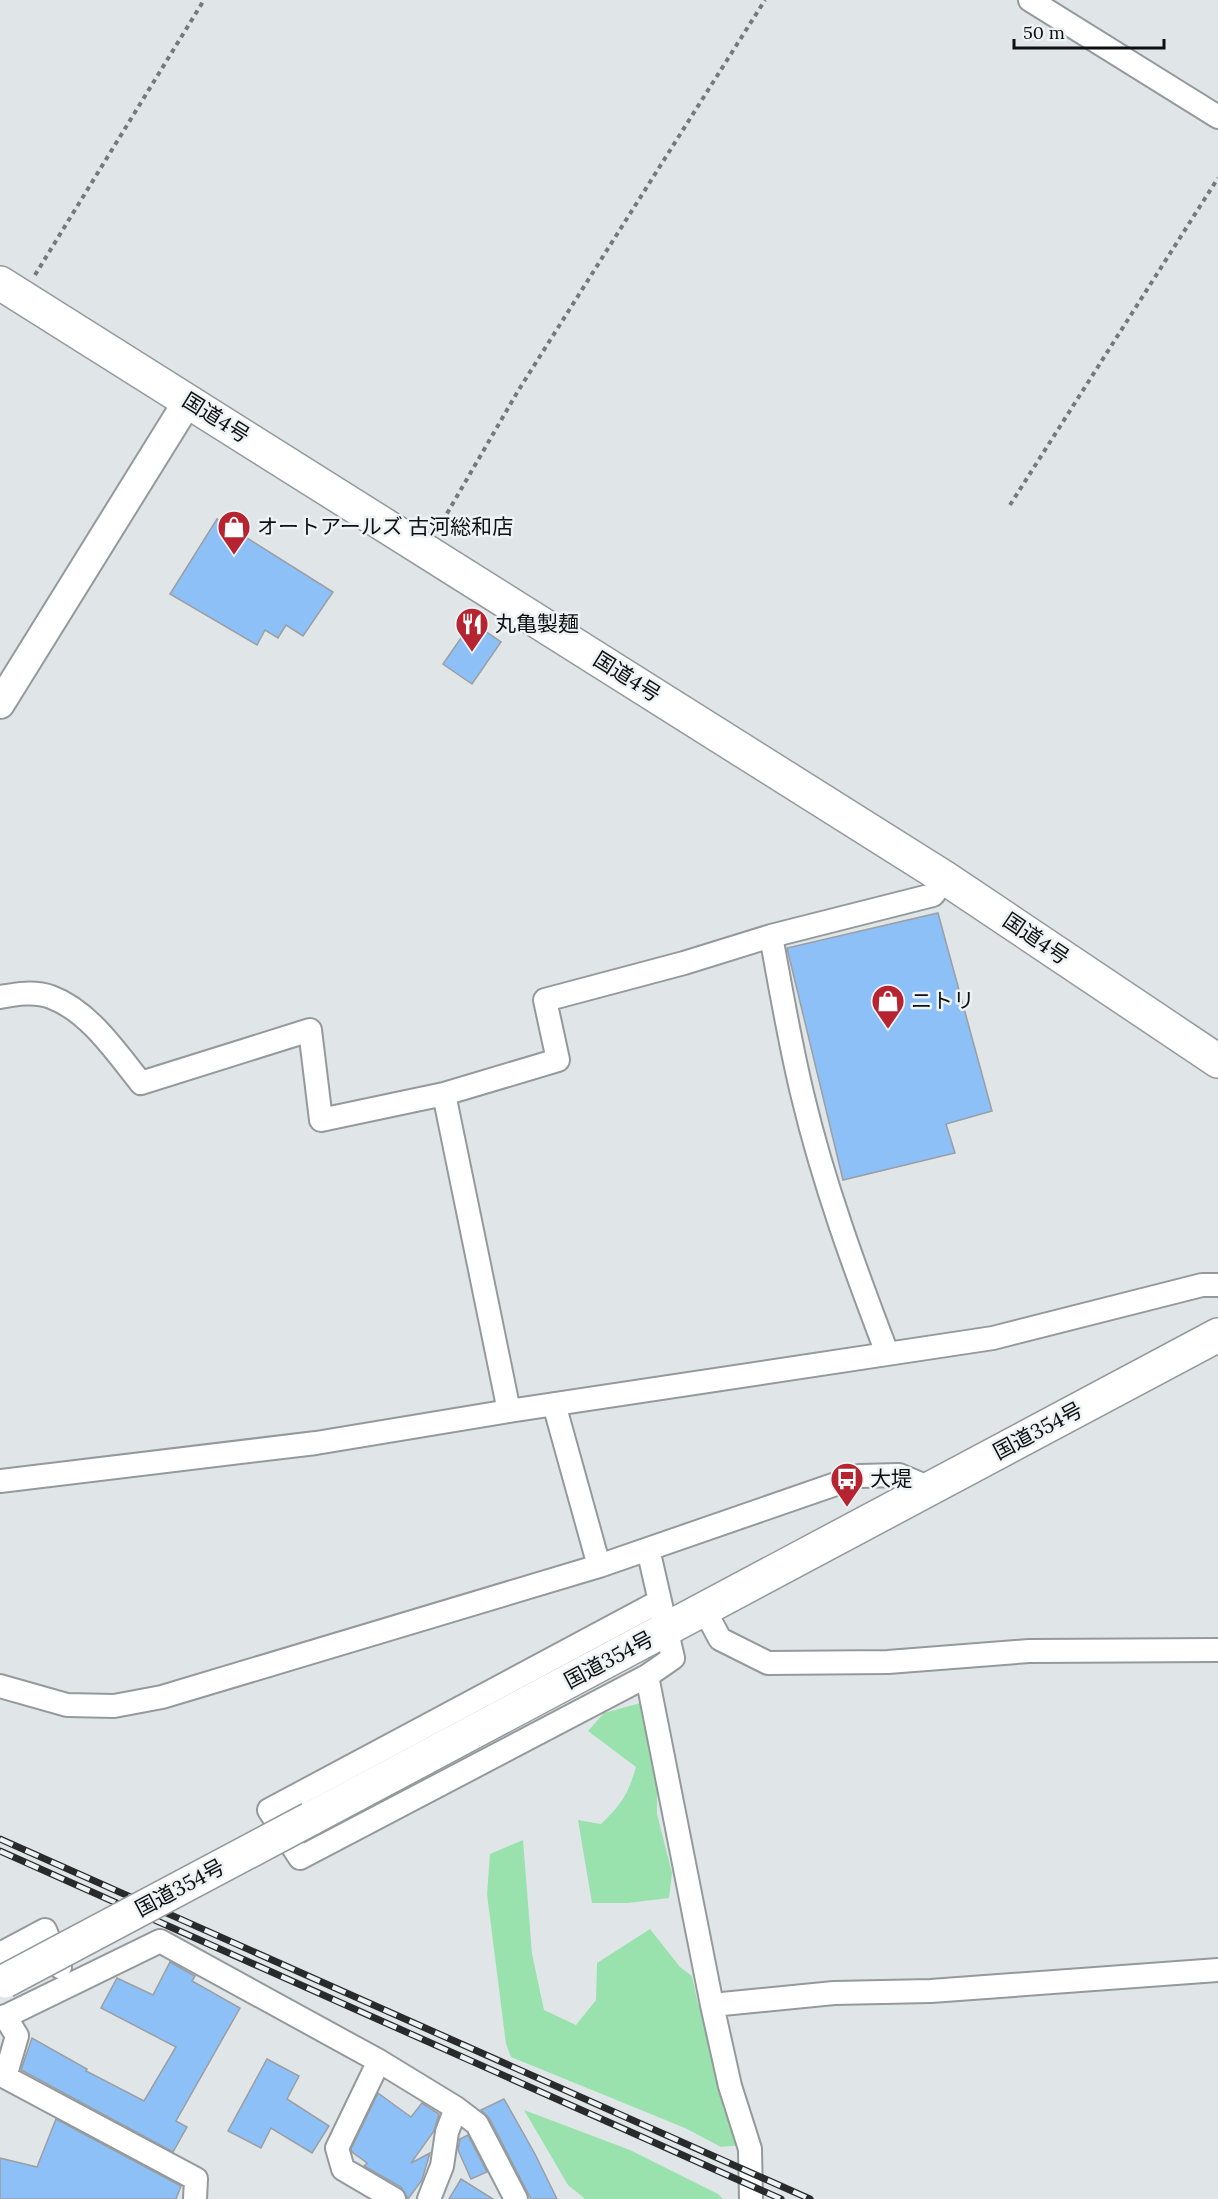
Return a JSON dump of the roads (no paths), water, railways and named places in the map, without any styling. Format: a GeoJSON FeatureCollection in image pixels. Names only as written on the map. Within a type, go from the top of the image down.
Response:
{"type":"FeatureCollection","features":[{"type":"Feature","properties":{"kind":"highway","name":"国道4号"},"geometry":{"type":"LineString","coordinates":[[11,290],[945,878],[1218,1061]]}},
{"type":"Feature","properties":{"kind":"highway","name":"国道354号"},"geometry":{"type":"LineString","coordinates":[[2,1973],[310,1819],[664,1615],[704,1609],[1218,1335]]}},
{"type":"Feature","properties":{"kind":"street"},"geometry":{"type":"LineString","coordinates":[[1030,0],[1218,117]]}},
{"type":"Feature","properties":{"kind":"street"},"geometry":{"type":"LineString","coordinates":[[0,704],[188,401]]}},
{"type":"Feature","properties":{"kind":"street"},"geometry":{"type":"LineString","coordinates":[[0,998],[18,993],[49,996],[72,1008],[103,1036],[141,1083],[309,1030],[321,1120],[444,1094],[558,1060],[545,1000],[684,963],[771,936],[933,895],[945,878]]}},
{"type":"Feature","properties":{"kind":"street"},"geometry":{"type":"LineString","coordinates":[[771,936],[802,1096],[822,1168],[847,1248],[887,1353]]}},
{"type":"Feature","properties":{"kind":"street"},"geometry":{"type":"LineString","coordinates":[[444,1094],[509,1411]]}},
{"type":"Feature","properties":{"kind":"street"},"geometry":{"type":"LineString","coordinates":[[0,1481],[316,1443],[554,1404],[993,1338],[1202,1285],[1218,1285]]}},
{"type":"Feature","properties":{"kind":"street"},"geometry":{"type":"LineString","coordinates":[[554,1404],[599,1566]]}},
{"type":"Feature","properties":{"kind":"street"},"geometry":{"type":"LineString","coordinates":[[0,1686],[67,1705],[114,1706],[162,1697],[599,1566],[859,1476],[899,1475],[930,1488]]}},
{"type":"Feature","properties":{"kind":"street"},"geometry":{"type":"LineString","coordinates":[[648,1549],[664,1615],[673,1658],[647,1676],[300,1858],[269,1810],[664,1615]]}},
{"type":"Feature","properties":{"kind":"street"},"geometry":{"type":"LineString","coordinates":[[704,1609],[720,1639],[768,1663],[888,1662],[1029,1651],[1218,1650]]}},
{"type":"Feature","properties":{"kind":"street"},"geometry":{"type":"LineString","coordinates":[[647,1676],[712,2005],[730,2086],[750,2149],[751,2199]]}},
{"type":"Feature","properties":{"kind":"street"},"geometry":{"type":"LineString","coordinates":[[2,1973],[45,1930],[68,1985]]}},
{"type":"Feature","properties":{"kind":"street"},"geometry":{"type":"LineString","coordinates":[[195,2199],[196,2179],[5,2077],[17,2036],[2,2017],[160,1941],[379,2061],[456,2108],[477,2124],[516,2199]]}},
{"type":"Feature","properties":{"kind":"street"},"geometry":{"type":"LineString","coordinates":[[712,2005],[834,1993],[931,1990],[1218,1970]]}},
{"type":"Feature","properties":{"kind":"street"},"geometry":{"type":"LineString","coordinates":[[379,2061],[336,2148],[344,2169],[394,2199]]}},
{"type":"Feature","properties":{"kind":"street"},"geometry":{"type":"LineString","coordinates":[[429,2199],[442,2166],[447,2132],[456,2108]]}},
{"type":"Feature","properties":{"kind":"railway"},"geometry":{"type":"LineString","coordinates":[[0,1839],[810,2199]]}},
{"type":"Feature","properties":{"kind":"railway"},"geometry":{"type":"LineString","coordinates":[[0,1851],[781,2199]]}},
{"type":"Feature","properties":{"kind":"place","name":"オートアールズ 古河総和店"},"geometry":{"type":"Point","coordinates":[234,556]}},
{"type":"Feature","properties":{"kind":"place","name":"丸亀製麺"},"geometry":{"type":"Point","coordinates":[472,653]}},
{"type":"Feature","properties":{"kind":"place","name":"ニトリ"},"geometry":{"type":"Point","coordinates":[888,1030]}},
{"type":"Feature","properties":{"kind":"place","name":"大堤"},"geometry":{"type":"Point","coordinates":[847,1508]}}]}
